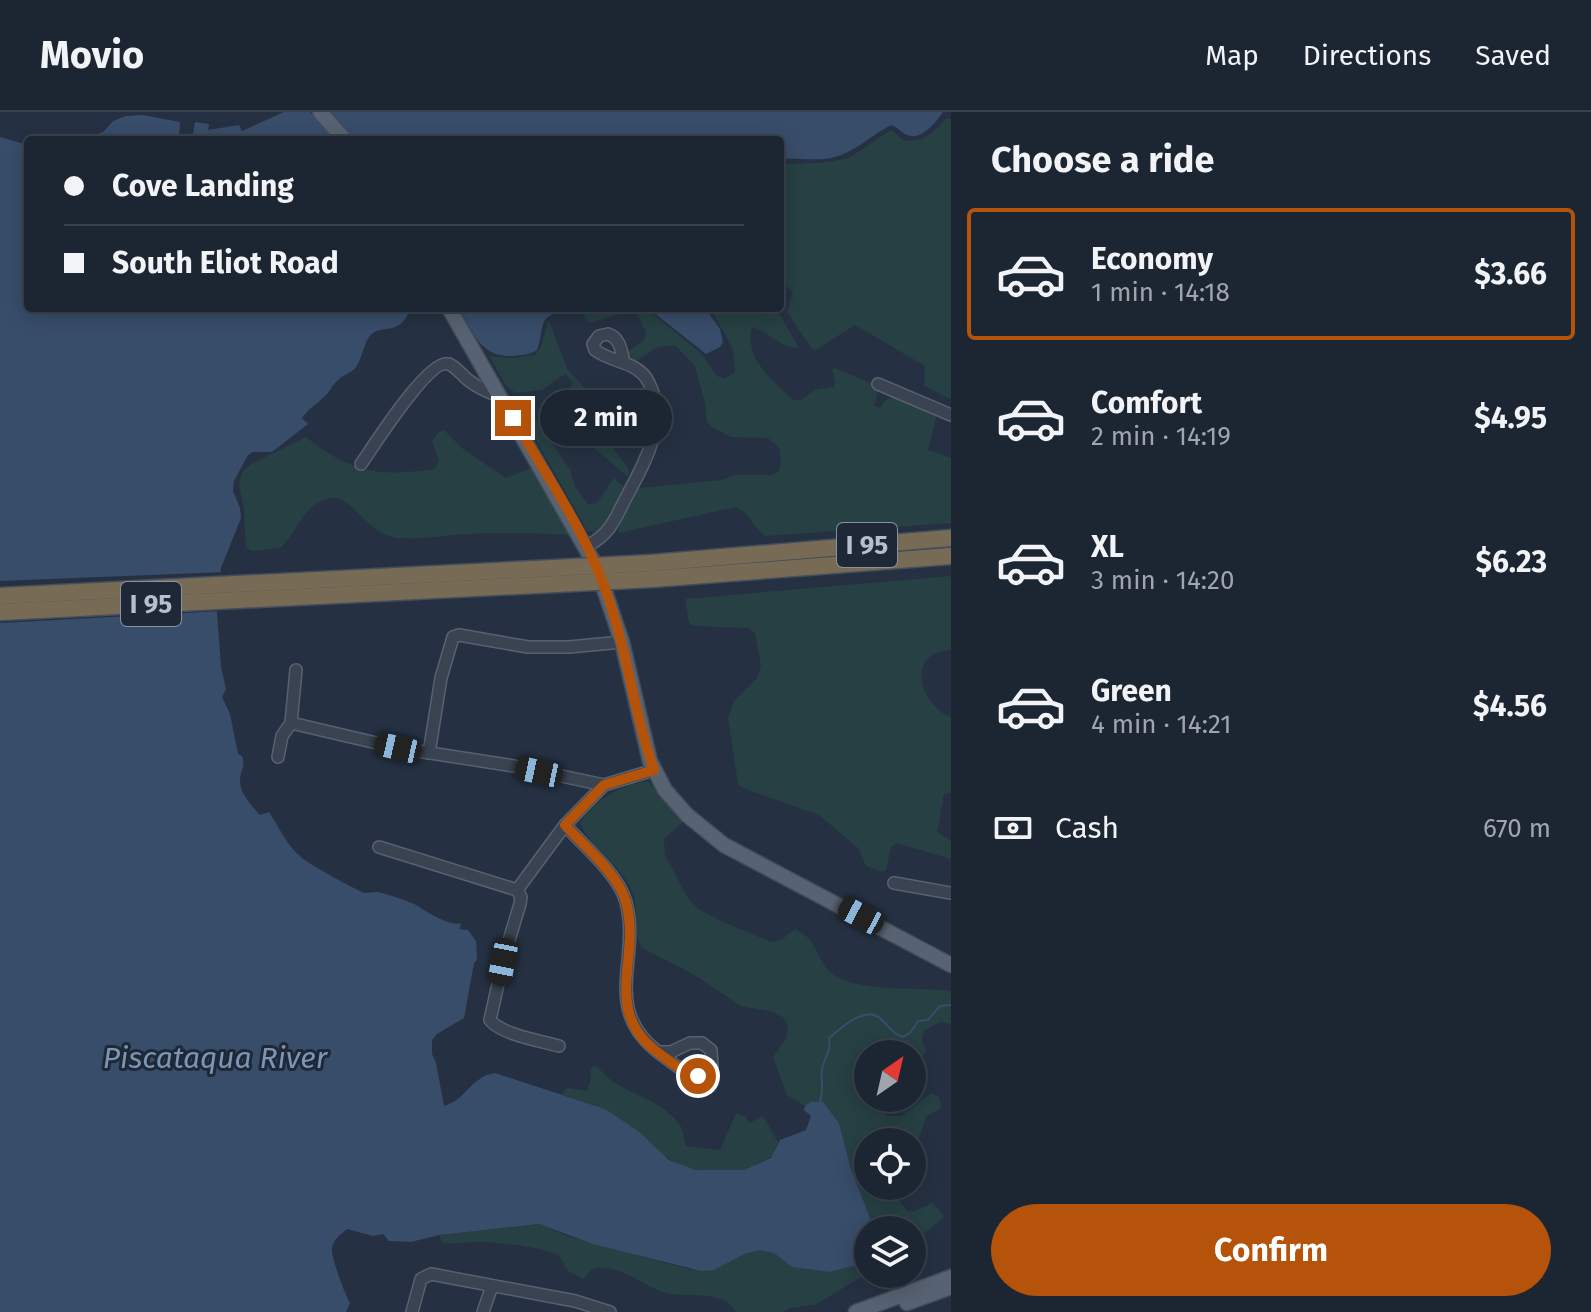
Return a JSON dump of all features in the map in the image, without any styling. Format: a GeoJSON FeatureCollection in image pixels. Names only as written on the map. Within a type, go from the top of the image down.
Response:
{"type":"FeatureCollection","features":[{"type":"Feature","properties":{"kind":"highway","name":"I 95"},"geometry":{"type":"LineString","coordinates":[[0,612],[652,579],[951,538]]}},
{"type":"Feature","properties":{"kind":"highway","name":"I 95"},"geometry":{"type":"LineString","coordinates":[[0,596],[635,564],[951,556]]}},
{"type":"Feature","properties":{"kind":"main road"},"geometry":{"type":"LineString","coordinates":[[320,112],[341,136]]}},
{"type":"Feature","properties":{"kind":"main road"},"geometry":{"type":"LineString","coordinates":[[451,312],[587,546],[608,596],[641,726],[654,770],[665,790],[687,815],[724,845],[951,965]]}},
{"type":"Feature","properties":{"kind":"main road"},"geometry":{"type":"LineString","coordinates":[[856,1312],[951,1277]]}},
{"type":"Feature","properties":{"kind":"main road"},"geometry":{"type":"LineString","coordinates":[[880,1312],[951,1287]]}},
{"type":"Feature","properties":{"kind":"street"},"geometry":{"type":"LineString","coordinates":[[587,546],[610,529],[647,458],[654,437],[656,415],[650,386],[643,375],[624,362]]}},
{"type":"Feature","properties":{"kind":"street"},"geometry":{"type":"LineString","coordinates":[[361,464],[418,385],[439,366],[453,366],[470,381],[501,397]]}},
{"type":"Feature","properties":{"kind":"street"},"geometry":{"type":"LineString","coordinates":[[878,384],[951,415]]}},
{"type":"Feature","properties":{"kind":"street"},"geometry":{"type":"LineString","coordinates":[[429,753],[441,678],[453,637],[464,636],[528,647],[622,642]]}},
{"type":"Feature","properties":{"kind":"street"},"geometry":{"type":"LineString","coordinates":[[278,757],[282,736],[291,723],[296,670]]}},
{"type":"Feature","properties":{"kind":"street"},"geometry":{"type":"LineString","coordinates":[[291,723],[398,748],[604,785],[654,770]]}},
{"type":"Feature","properties":{"kind":"street"},"geometry":{"type":"LineString","coordinates":[[517,890],[565,825],[604,785]]}},
{"type":"Feature","properties":{"kind":"street"},"geometry":{"type":"LineString","coordinates":[[565,825],[616,881],[623,894],[628,919],[627,1004],[629,1019],[640,1038],[658,1052],[694,1076],[707,1072],[713,1061],[711,1050],[702,1043],[690,1043],[671,1052],[658,1052]]}},
{"type":"Feature","properties":{"kind":"street"},"geometry":{"type":"LineString","coordinates":[[379,847],[517,890],[521,897],[520,904],[504,957],[491,1022],[508,1031],[559,1046]]}},
{"type":"Feature","properties":{"kind":"street"},"geometry":{"type":"LineString","coordinates":[[894,883],[951,893]]}},
{"type":"Feature","properties":{"kind":"street"},"geometry":{"type":"LineString","coordinates":[[412,1312],[418,1285],[427,1274],[575,1301],[610,1312]]}},
{"type":"Feature","properties":{"kind":"street"},"geometry":{"type":"LineString","coordinates":[[483,1312],[492,1286]]}},
{"type":"Feature","properties":{"kind":"green space"},"geometry":{"type":"Polygon","coordinates":[[[946,119],[951,119],[951,398],[924,386],[925,366],[855,325],[816,350],[812,349],[787,312],[793,291],[784,285],[784,165],[849,158],[889,131],[904,141],[917,140],[946,119]]]}},
{"type":"Feature","properties":{"kind":"green space"},"geometry":{"type":"Polygon","coordinates":[[[595,312],[628,312],[589,323],[583,315],[595,312]]]}},
{"type":"Feature","properties":{"kind":"green space"},"geometry":{"type":"Polygon","coordinates":[[[636,312],[651,312],[702,354],[717,376],[724,379],[735,372],[733,349],[712,312],[778,312],[799,348],[786,345],[752,327],[752,349],[762,368],[793,400],[801,400],[815,390],[834,387],[834,368],[873,384],[878,391],[874,406],[880,408],[893,396],[937,414],[928,450],[951,458],[951,523],[765,536],[736,507],[618,533],[639,488],[722,480],[735,475],[771,475],[778,472],[781,464],[780,449],[768,438],[731,437],[707,422],[695,366],[675,345],[658,347],[635,361],[627,352],[643,341],[646,333],[636,312]]]}},
{"type":"Feature","properties":{"kind":"green space"},"geometry":{"type":"Polygon","coordinates":[[[549,320],[567,369],[595,398],[606,439],[629,469],[628,477],[593,447],[566,400],[564,393],[573,383],[565,374],[542,390],[516,393],[507,387],[489,356],[509,358],[535,355],[549,320]]]}},
{"type":"Feature","properties":{"kind":"green space"},"geometry":{"type":"Polygon","coordinates":[[[527,407],[570,470],[575,487],[588,504],[597,503],[614,478],[624,487],[605,529],[587,531],[520,411],[527,407]]]}},
{"type":"Feature","properties":{"kind":"green space"},"geometry":{"type":"Polygon","coordinates":[[[444,430],[463,449],[506,478],[533,467],[572,535],[493,533],[398,538],[377,530],[346,503],[332,498],[314,505],[280,548],[252,551],[246,548],[239,483],[242,472],[253,463],[306,437],[337,458],[366,470],[398,472],[435,469],[439,461],[432,441],[444,430]]]}},
{"type":"Feature","properties":{"kind":"green space"},"geometry":{"type":"Polygon","coordinates":[[[951,576],[951,650],[927,659],[922,679],[931,702],[951,717],[951,793],[944,794],[937,832],[951,841],[951,859],[897,843],[891,847],[886,870],[882,872],[866,866],[858,848],[819,815],[738,784],[728,718],[734,701],[757,678],[761,666],[755,633],[748,628],[694,626],[689,623],[685,599],[951,576]]]}},
{"type":"Feature","properties":{"kind":"green space"},"geometry":{"type":"Polygon","coordinates":[[[648,781],[684,821],[664,839],[665,855],[689,900],[700,910],[771,942],[781,940],[795,929],[810,940],[824,965],[841,979],[887,988],[951,991],[951,1024],[940,1022],[924,1031],[922,1040],[854,1040],[854,1112],[884,1112],[887,1116],[902,1116],[907,1112],[926,1112],[926,1097],[931,1093],[939,1097],[941,1108],[926,1117],[922,1128],[854,1128],[854,1177],[839,1123],[819,1100],[805,1106],[787,1095],[773,1057],[786,1039],[788,1027],[784,1018],[774,1012],[741,1006],[693,974],[642,948],[630,887],[580,823],[610,794],[648,781]]]}},
{"type":"Feature","properties":{"kind":"green space"},"geometry":{"type":"Polygon","coordinates":[[[593,1066],[673,1117],[681,1127],[686,1146],[720,1150],[736,1113],[746,1117],[749,1123],[763,1116],[778,1142],[773,1156],[744,1170],[703,1171],[682,1166],[662,1155],[651,1143],[605,1109],[561,1094],[567,1088],[587,1091],[593,1066]]]}},
{"type":"Feature","properties":{"kind":"green space"},"geometry":{"type":"Polygon","coordinates":[[[862,1200],[899,1200],[907,1211],[915,1211],[932,1203],[943,1218],[926,1232],[926,1216],[868,1216],[862,1200]]]}},
{"type":"Feature","properties":{"kind":"green space"},"geometry":{"type":"Polygon","coordinates":[[[539,1224],[570,1237],[692,1270],[714,1270],[760,1250],[774,1253],[792,1267],[830,1272],[854,1266],[854,1281],[815,1305],[790,1308],[783,1312],[736,1312],[731,1305],[716,1297],[671,1294],[613,1269],[592,1269],[584,1279],[568,1271],[559,1255],[539,1249],[496,1243],[446,1243],[439,1235],[539,1224]]]}},
{"type":"Feature","properties":{"kind":"water"},"geometry":{"type":"Polygon","coordinates":[[[284,112],[310,112],[331,136],[184,136],[193,134],[195,122],[209,124],[208,130],[239,125],[242,131],[284,112]]]}},
{"type":"Feature","properties":{"kind":"water"},"geometry":{"type":"Polygon","coordinates":[[[330,112],[943,112],[928,130],[918,135],[907,135],[891,125],[842,154],[824,159],[784,159],[784,136],[351,136],[330,112]]]}},
{"type":"Feature","properties":{"kind":"water"},"geometry":{"type":"Polygon","coordinates":[[[142,115],[180,122],[179,136],[92,136],[126,116],[142,115]]]}},
{"type":"Feature","properties":{"kind":"water","name":"Piscataqua River"},"geometry":{"type":"Polygon","coordinates":[[[0,137],[24,144],[24,312],[409,312],[401,324],[370,336],[356,367],[339,379],[302,418],[308,424],[272,452],[248,455],[234,481],[233,491],[241,518],[221,568],[216,598],[221,667],[226,689],[222,697],[230,714],[238,754],[242,756],[241,786],[250,804],[260,815],[269,812],[292,847],[312,865],[365,893],[392,896],[415,904],[446,921],[461,923],[459,929],[468,930],[476,941],[477,960],[464,1018],[432,1040],[432,1054],[444,1106],[479,1079],[495,1073],[605,1109],[638,1131],[669,1160],[696,1170],[744,1170],[771,1158],[780,1140],[806,1130],[811,1116],[804,1110],[805,1106],[822,1101],[839,1123],[854,1177],[854,1200],[863,1200],[869,1216],[854,1216],[854,1266],[830,1272],[792,1267],[774,1253],[760,1250],[714,1270],[701,1271],[593,1244],[539,1224],[439,1235],[411,1242],[389,1241],[383,1234],[373,1236],[347,1229],[332,1247],[339,1277],[350,1303],[346,1312],[0,1312],[0,137]]]}},
{"type":"Feature","properties":{"kind":"water"},"geometry":{"type":"Polygon","coordinates":[[[461,312],[559,312],[547,318],[537,350],[528,354],[512,356],[492,352],[474,334],[461,312]]]}},
{"type":"Feature","properties":{"kind":"water"},"geometry":{"type":"Polygon","coordinates":[[[653,312],[708,312],[720,329],[723,342],[706,354],[653,312]]]}},
{"type":"Feature","properties":{"kind":"pier"},"geometry":{"type":"Polygon","coordinates":[[[225,572],[221,611],[0,623],[0,581],[225,572]]]}},
{"type":"Feature","properties":{"kind":"waterway"},"geometry":{"type":"LineString","coordinates":[[820,1100],[822,1069],[829,1049],[829,1038],[847,1024],[869,1014],[877,1016],[902,1037],[910,1033],[918,1021],[928,1020],[940,1006],[951,1005]]}},
{"type":"Feature","properties":{"kind":"route"},"geometry":{"type":"LineString","coordinates":[[513,418],[597,568],[622,642],[654,770],[604,785],[565,825],[616,881],[626,902],[627,1004],[632,1025],[645,1043],[687,1072],[698,1076]]}}]}
